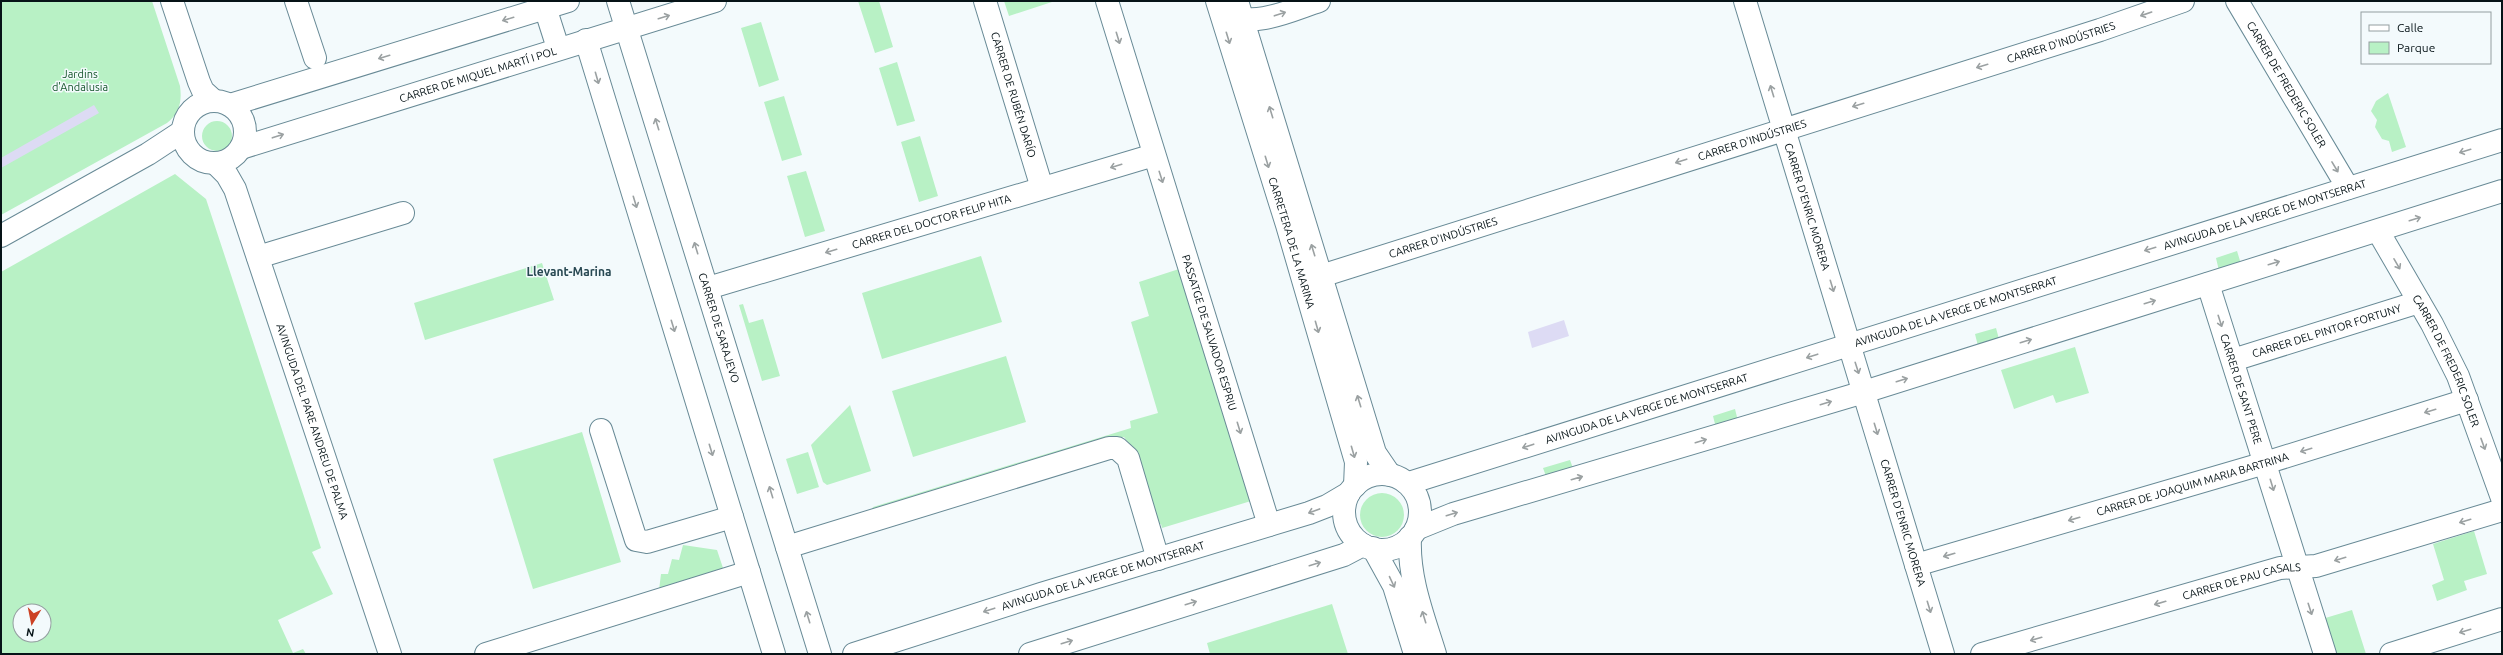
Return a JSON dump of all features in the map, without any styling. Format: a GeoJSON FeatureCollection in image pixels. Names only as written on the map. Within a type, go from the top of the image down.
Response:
{"type":"FeatureCollection","features":[{"type":"Feature","properties":{"kind":"street"},"geometry":{"type":"LineString","coordinates":[[148,154],[175,153],[205,160],[238,152],[244,140],[244,125],[236,110],[213,104],[203,91],[172,1]]}},
{"type":"Feature","properties":{"kind":"street"},"geometry":{"type":"LineString","coordinates":[[296,1],[315,58]]}},
{"type":"Feature","properties":{"kind":"street"},"geometry":{"type":"LineString","coordinates":[[205,160],[184,141],[183,131],[185,121],[213,104],[544,4],[568,1]]}},
{"type":"Feature","properties":{"kind":"street","name":"CARRER DE SARAJEVO"},"geometry":{"type":"LineString","coordinates":[[618,1],[820,654]]}},
{"type":"Feature","properties":{"kind":"street","name":"CARRER DE MIQUEL MARTÍ I POL"},"geometry":{"type":"LineString","coordinates":[[238,152],[558,48],[716,1]]}},
{"type":"Feature","properties":{"kind":"street","name":"CARRER DE RUBÉN DARÍO"},"geometry":{"type":"LineString","coordinates":[[985,1],[1042,188]]}},
{"type":"Feature","properties":{"kind":"street","name":"PASSATGE DE SALVADOR ESPRIU"},"geometry":{"type":"LineString","coordinates":[[1107,1],[1151,148],[1269,525]]}},
{"type":"Feature","properties":{"kind":"street"},"geometry":{"type":"LineString","coordinates":[[1229,7],[1270,17],[1319,1]]}},
{"type":"Feature","properties":{"kind":"street","name":"CARRER D'ENRIC MORERA"},"geometry":{"type":"LineString","coordinates":[[1745,1],[1944,654]]}},
{"type":"Feature","properties":{"kind":"street","name":"CARRER D'INDÚSTRIES"},"geometry":{"type":"LineString","coordinates":[[1321,276],[1783,128],[2100,30],[2183,1]]}},
{"type":"Feature","properties":{"kind":"street","name":"CARRER DE FREDERIC SOLER"},"geometry":{"type":"LineString","coordinates":[[2237,1],[2348,188]]}},
{"type":"Feature","properties":{"kind":"street"},"geometry":{"type":"LineString","coordinates":[[544,4],[558,48]]}},
{"type":"Feature","properties":{"kind":"street","name":"CARRETERA DE LA MARINA"},"geometry":{"type":"LineString","coordinates":[[1229,7],[1321,276],[1375,453],[1399,479]]}},
{"type":"Feature","properties":{"kind":"street","name":"CARRETERA DE LA MARINA"},"geometry":{"type":"LineString","coordinates":[[1229,7],[1287,225],[1356,462],[1352,490]]}},
{"type":"Feature","properties":{"kind":"street"},"geometry":{"type":"LineString","coordinates":[[586,40],[774,654]]}},
{"type":"Feature","properties":{"kind":"street"},"geometry":{"type":"LineString","coordinates":[[1,236],[148,154],[183,131]]}},
{"type":"Feature","properties":{"kind":"street","name":"AVINGUDA DE LA VERGE DE MONTSERRAT"},"geometry":{"type":"LineString","coordinates":[[1399,479],[1849,344],[2502,140]]}},
{"type":"Feature","properties":{"kind":"street","name":"CARRER DEL DOCTOR FELIP HITA"},"geometry":{"type":"LineString","coordinates":[[708,288],[1042,188],[1151,148]]}},
{"type":"Feature","properties":{"kind":"street","name":"AVINGUDA DEL PARE ANDREU DE PALMA"},"geometry":{"type":"LineString","coordinates":[[235,189],[238,152]]}},
{"type":"Feature","properties":{"kind":"street","name":"AVINGUDA DEL PARE ANDREU DE PALMA"},"geometry":{"type":"LineString","coordinates":[[205,160],[227,175],[235,189],[390,654]]}},
{"type":"Feature","properties":{"kind":"street"},"geometry":{"type":"LineString","coordinates":[[1030,654],[1368,547],[1393,548],[1413,533],[1453,514],[1864,392],[2502,191]]}},
{"type":"Feature","properties":{"kind":"street"},"geometry":{"type":"LineString","coordinates":[[258,257],[403,213]]}},
{"type":"Feature","properties":{"kind":"street","name":"CARRER DE FREDERIC SOLER"},"geometry":{"type":"LineString","coordinates":[[2378,231],[2447,352],[2467,400],[2502,498]]}},
{"type":"Feature","properties":{"kind":"street","name":"CARRER DE SANT PERE"},"geometry":{"type":"LineString","coordinates":[[2208,284],[2233,360],[2296,567],[2325,654]]}},
{"type":"Feature","properties":{"kind":"street","name":"CARRER DEL PINTOR FORTUNY"},"geometry":{"type":"LineString","coordinates":[[2233,360],[2419,302]]}},
{"type":"Feature","properties":{"kind":"street","name":"CARRER DE JOAQUIM MARIA BARTRINA"},"geometry":{"type":"LineString","coordinates":[[1916,565],[2265,463],[2467,400]]}},
{"type":"Feature","properties":{"kind":"street"},"geometry":{"type":"LineString","coordinates":[[601,430],[636,540],[647,542],[732,517]]}},
{"type":"Feature","properties":{"kind":"street"},"geometry":{"type":"LineString","coordinates":[[787,547],[1109,448],[1117,448],[1128,458],[1158,559]]}},
{"type":"Feature","properties":{"kind":"street"},"geometry":{"type":"LineString","coordinates":[[1415,654],[1394,586],[1368,547],[1350,531],[1346,522],[1345,507],[1352,490],[1371,476],[1399,479],[1418,499],[1420,509],[1413,533],[1412,574],[1435,654]]}},
{"type":"Feature","properties":{"kind":"street","name":"AVINGUDA DE LA VERGE DE MONTSERRAT"},"geometry":{"type":"LineString","coordinates":[[854,654],[1327,506],[1352,490]]}},
{"type":"Feature","properties":{"kind":"street","name":"CARRER DE PAU CASALS"},"geometry":{"type":"LineString","coordinates":[[1982,654],[2280,568],[2316,566],[2502,510]]}},
{"type":"Feature","properties":{"kind":"street"},"geometry":{"type":"LineString","coordinates":[[486,654],[749,572]]}},
{"type":"Feature","properties":{"kind":"street"},"geometry":{"type":"LineString","coordinates":[[2391,654],[2502,619]]}},
{"type":"Feature","properties":{"kind":"green space","name":"Jardins d'Andalusia"},"geometry":{"type":"Polygon","coordinates":[[[1,1],[152,1],[180,86],[181,97],[175,115],[167,123],[1,215],[1,1]]]}},
{"type":"Feature","properties":{"kind":"green space"},"geometry":{"type":"Polygon","coordinates":[[[858,1],[879,1],[893,47],[875,53],[858,1]]]}},
{"type":"Feature","properties":{"kind":"green space"},"geometry":{"type":"Polygon","coordinates":[[[1004,1],[1055,1],[1009,16],[1004,1]]]}},
{"type":"Feature","properties":{"kind":"green space"},"geometry":{"type":"Polygon","coordinates":[[[761,22],[779,80],[759,87],[741,28],[761,22]]]}},
{"type":"Feature","properties":{"kind":"green space"},"geometry":{"type":"Polygon","coordinates":[[[897,62],[915,121],[897,126],[879,68],[897,62]]]}},
{"type":"Feature","properties":{"kind":"green space"},"geometry":{"type":"Polygon","coordinates":[[[2388,93],[2406,147],[2392,152],[2389,141],[2382,139],[2375,127],[2377,120],[2371,111],[2376,101],[2388,93]]]}},
{"type":"Feature","properties":{"kind":"green space"},"geometry":{"type":"Polygon","coordinates":[[[784,96],[802,155],[782,161],[764,102],[784,96]]]}},
{"type":"Feature","properties":{"kind":"green space"},"geometry":{"type":"Polygon","coordinates":[[[217,121],[228,125],[232,136],[228,147],[217,151],[206,147],[202,136],[206,125],[217,121]]]}},
{"type":"Feature","properties":{"kind":"green space"},"geometry":{"type":"Polygon","coordinates":[[[920,136],[938,196],[919,202],[901,142],[920,136]]]}},
{"type":"Feature","properties":{"kind":"green space"},"geometry":{"type":"Polygon","coordinates":[[[806,171],[825,231],[805,237],[787,176],[806,171]]]}},
{"type":"Feature","properties":{"kind":"green space"},"geometry":{"type":"Polygon","coordinates":[[[175,174],[206,199],[321,548],[312,552],[333,594],[278,620],[293,653],[303,649],[306,654],[1,654],[1,272],[175,174]]]}},
{"type":"Feature","properties":{"kind":"green space"},"geometry":{"type":"Polygon","coordinates":[[[2237,251],[2241,264],[2219,271],[2216,258],[2237,251]]]}},
{"type":"Feature","properties":{"kind":"green space"},"geometry":{"type":"Polygon","coordinates":[[[981,256],[1002,322],[882,359],[862,293],[981,256]]]}},
{"type":"Feature","properties":{"kind":"green space"},"geometry":{"type":"Polygon","coordinates":[[[542,263],[554,300],[425,340],[414,303],[542,263]]]}},
{"type":"Feature","properties":{"kind":"green space"},"geometry":{"type":"Polygon","coordinates":[[[1179,269],[1251,501],[1162,528],[1161,524],[1155,526],[1132,445],[1130,445],[1124,437],[871,511],[873,507],[1131,428],[1130,421],[1158,413],[1131,322],[1149,316],[1139,282],[1179,269]]]}},
{"type":"Feature","properties":{"kind":"green space"},"geometry":{"type":"Polygon","coordinates":[[[743,304],[749,323],[763,319],[780,376],[762,381],[739,305],[743,304]]]}},
{"type":"Feature","properties":{"kind":"green space"},"geometry":{"type":"Polygon","coordinates":[[[1996,328],[1999,339],[1978,346],[1975,334],[1996,328]]]}},
{"type":"Feature","properties":{"kind":"green space"},"geometry":{"type":"Polygon","coordinates":[[[2075,347],[2089,393],[2056,403],[2053,395],[2014,409],[2001,370],[2075,347]]]}},
{"type":"Feature","properties":{"kind":"green space"},"geometry":{"type":"Polygon","coordinates":[[[1006,356],[1026,422],[913,457],[892,391],[1006,356]]]}},
{"type":"Feature","properties":{"kind":"green space"},"geometry":{"type":"Polygon","coordinates":[[[850,405],[871,471],[827,485],[823,482],[811,445],[850,405]]]}},
{"type":"Feature","properties":{"kind":"green space"},"geometry":{"type":"Polygon","coordinates":[[[1735,409],[1738,421],[1716,428],[1713,416],[1735,409]]]}},
{"type":"Feature","properties":{"kind":"green space"},"geometry":{"type":"Polygon","coordinates":[[[582,432],[621,562],[533,589],[493,459],[582,432]]]}},
{"type":"Feature","properties":{"kind":"green space"},"geometry":{"type":"Polygon","coordinates":[[[808,452],[819,487],[797,494],[786,459],[808,452]]]}},
{"type":"Feature","properties":{"kind":"green space"},"geometry":{"type":"Polygon","coordinates":[[[1570,460],[1574,471],[1547,479],[1543,468],[1570,460]]]}},
{"type":"Feature","properties":{"kind":"green space"},"geometry":{"type":"Polygon","coordinates":[[[1378,493],[1386,493],[1398,499],[1404,511],[1404,519],[1398,531],[1386,537],[1378,537],[1366,531],[1360,519],[1360,511],[1366,499],[1378,493]]]}},
{"type":"Feature","properties":{"kind":"green space"},"geometry":{"type":"Polygon","coordinates":[[[2474,531],[2487,574],[2464,581],[2467,590],[2437,601],[2432,585],[2444,580],[2433,544],[2474,531]]]}},
{"type":"Feature","properties":{"kind":"green space"},"geometry":{"type":"Polygon","coordinates":[[[683,545],[717,550],[724,571],[659,590],[661,574],[668,574],[672,559],[679,560],[683,545]]]}},
{"type":"Feature","properties":{"kind":"green space"},"geometry":{"type":"Polygon","coordinates":[[[1332,604],[1348,654],[1210,654],[1207,643],[1332,604]]]}},
{"type":"Feature","properties":{"kind":"green space"},"geometry":{"type":"Polygon","coordinates":[[[2352,610],[2366,654],[2334,654],[2322,619],[2352,610]]]}},
{"type":"Feature","properties":{"kind":"water"},"geometry":{"type":"Polygon","coordinates":[[[94,105],[99,113],[1,168],[1,158],[94,105]]]}},
{"type":"Feature","properties":{"kind":"water"},"geometry":{"type":"Polygon","coordinates":[[[1564,320],[1569,336],[1532,348],[1528,332],[1564,320]]]}},
{"type":"Feature","properties":{"kind":"district","name":"Llevant-Marina"},"geometry":{"type":"Point","coordinates":[569,271]}}]}
